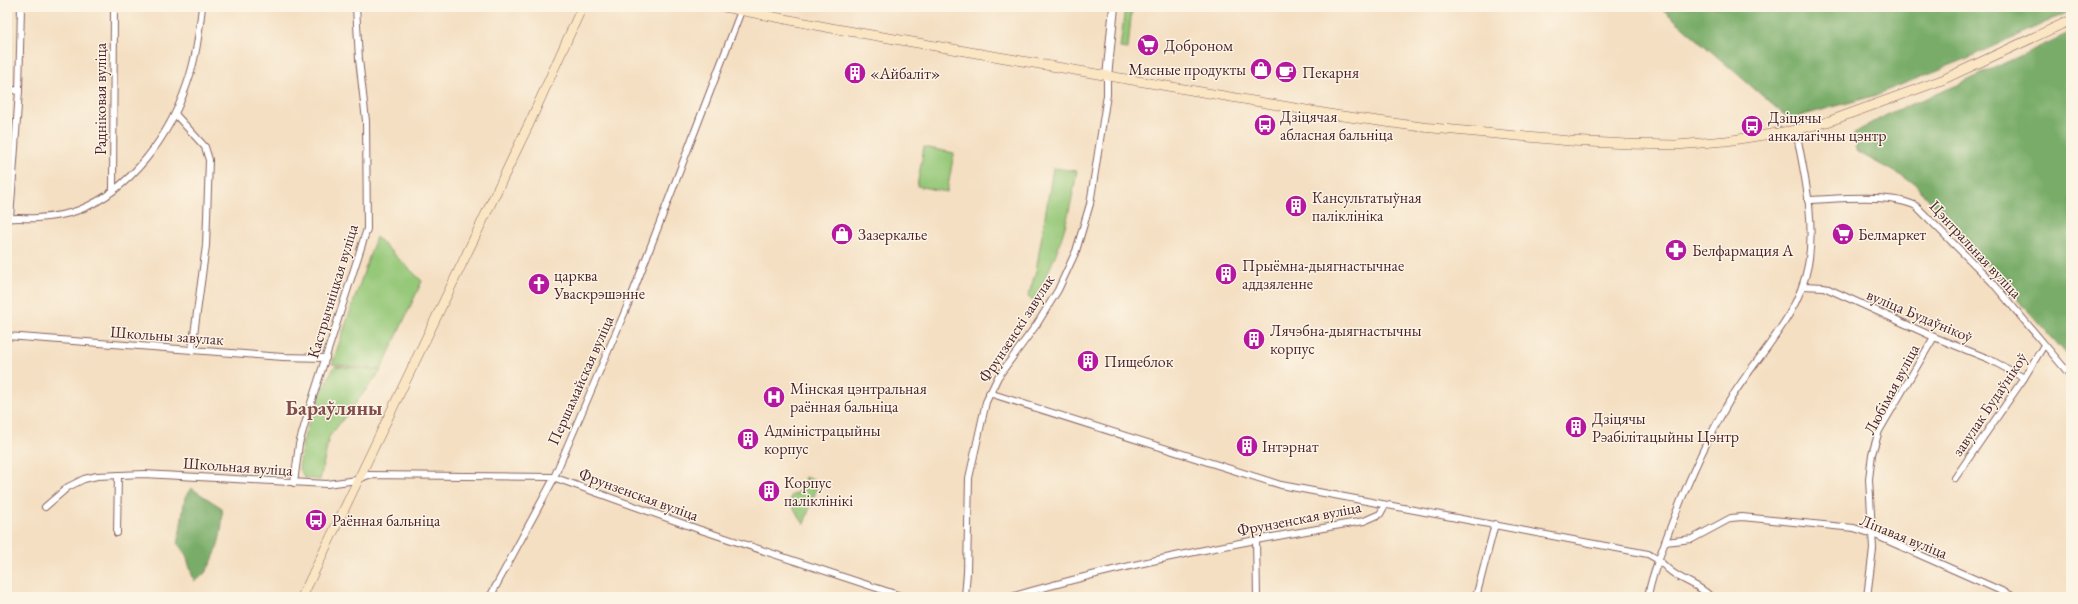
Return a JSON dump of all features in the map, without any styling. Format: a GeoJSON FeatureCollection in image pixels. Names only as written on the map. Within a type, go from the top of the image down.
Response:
{"type":"FeatureCollection","features":[{"type":"Feature","properties":{"kind":"main road"},"geometry":{"type":"LineString","coordinates":[[302,597],[506,172],[582,7]]}},
{"type":"Feature","properties":{"kind":"main road"},"geometry":{"type":"LineString","coordinates":[[724,7],[1107,77],[1310,111],[1422,127],[1570,141],[1676,145],[1726,141],[1796,130],[1835,120],[1942,80],[2071,20]]}},
{"type":"Feature","properties":{"kind":"street"},"geometry":{"type":"LineString","coordinates":[[21,7],[19,91],[8,218],[37,218],[71,212],[90,205],[113,190],[137,168],[152,149],[175,114],[193,63],[202,7]]}},
{"type":"Feature","properties":{"kind":"street","name":"Радніковая вуліца"},"geometry":{"type":"LineString","coordinates":[[113,190],[114,7]]}},
{"type":"Feature","properties":{"kind":"street","name":"Кастрычніцкая вуліца"},"geometry":{"type":"LineString","coordinates":[[294,483],[299,444],[367,229],[366,121],[358,59],[356,7]]}},
{"type":"Feature","properties":{"kind":"street"},"geometry":{"type":"LineString","coordinates":[[1107,77],[1114,7]]}},
{"type":"Feature","properties":{"kind":"street","name":"Першамайская вуліца"},"geometry":{"type":"LineString","coordinates":[[490,597],[553,477],[632,295],[741,11]]}},
{"type":"Feature","properties":{"kind":"street","name":"Фрунзенскі завулак"},"geometry":{"type":"LineString","coordinates":[[965,597],[969,478],[989,393],[1058,290],[1076,251],[1090,204],[1107,95],[1107,77]]}},
{"type":"Feature","properties":{"kind":"street"},"geometry":{"type":"LineString","coordinates":[[7,89],[19,91]]}},
{"type":"Feature","properties":{"kind":"street"},"geometry":{"type":"LineString","coordinates":[[175,114],[205,147],[209,160],[206,246],[192,349]]}},
{"type":"Feature","properties":{"kind":"street"},"geometry":{"type":"LineString","coordinates":[[1648,597],[1654,568],[1696,462],[1722,413],[1765,348],[1784,325],[1803,286],[1808,265],[1811,231],[1808,200],[1796,130]]}},
{"type":"Feature","properties":{"kind":"street","name":"Цэнтральная вуліца"},"geometry":{"type":"LineString","coordinates":[[1808,200],[1893,199],[1910,202],[1916,206],[1992,282],[2071,376]]}},
{"type":"Feature","properties":{"kind":"street","name":"вуліца Будаўнікоў"},"geometry":{"type":"LineString","coordinates":[[1803,286],[1824,287],[1934,337],[1989,359],[2024,378]]}},
{"type":"Feature","properties":{"kind":"street","name":"Школьны завулак"},"geometry":{"type":"LineString","coordinates":[[7,336],[283,357],[326,358]]}},
{"type":"Feature","properties":{"kind":"street","name":"Любімая вуліца"},"geometry":{"type":"LineString","coordinates":[[1867,597],[1873,549],[1869,480],[1872,454],[1879,432],[1934,337]]}},
{"type":"Feature","properties":{"kind":"street","name":"завулак Будаўнікоў"},"geometry":{"type":"LineString","coordinates":[[1955,478],[2024,378],[2044,345]]}},
{"type":"Feature","properties":{"kind":"street"},"geometry":{"type":"LineString","coordinates":[[989,393],[1281,485],[1385,505]]}},
{"type":"Feature","properties":{"kind":"street"},"geometry":{"type":"LineString","coordinates":[[117,533],[118,475]]}},
{"type":"Feature","properties":{"kind":"street","name":"Школьная вуліца"},"geometry":{"type":"LineString","coordinates":[[45,507],[68,487],[84,479],[118,475],[207,477],[327,484],[357,480]]}},
{"type":"Feature","properties":{"kind":"street","name":"Фрунзенская вуліца"},"geometry":{"type":"LineString","coordinates":[[357,480],[368,475],[553,477],[698,529],[904,597]]}},
{"type":"Feature","properties":{"kind":"street","name":"Фрунзенская вуліца"},"geometry":{"type":"LineString","coordinates":[[1011,597],[1100,573],[1256,539],[1364,521],[1380,514],[1385,505],[1495,524],[1638,552],[1659,558]]}},
{"type":"Feature","properties":{"kind":"street","name":"Ліпавая вуліца"},"geometry":{"type":"LineString","coordinates":[[1665,542],[1692,539],[1730,518],[1775,519],[1854,528],[1873,534],[2015,597]]}},
{"type":"Feature","properties":{"kind":"street"},"geometry":{"type":"LineString","coordinates":[[1476,597],[1495,524]]}},
{"type":"Feature","properties":{"kind":"street"},"geometry":{"type":"LineString","coordinates":[[1256,539],[1257,597]]}},
{"type":"Feature","properties":{"kind":"street"},"geometry":{"type":"LineString","coordinates":[[1659,558],[1668,570],[1703,589],[1711,597]]}},
{"type":"Feature","properties":{"kind":"green space"},"geometry":{"type":"Polygon","coordinates":[[[1125,7],[1132,7],[1128,49],[1120,48],[1125,7]]]}},
{"type":"Feature","properties":{"kind":"green space"},"geometry":{"type":"Polygon","coordinates":[[[1660,7],[2071,7],[2071,11],[1963,60],[1873,96],[1789,119],[1660,7]]]}},
{"type":"Feature","properties":{"kind":"green space"},"geometry":{"type":"Polygon","coordinates":[[[2071,32],[2071,359],[1914,183],[1856,151],[1854,133],[1892,112],[1960,84],[2071,32]]]}},
{"type":"Feature","properties":{"kind":"green space"},"geometry":{"type":"Polygon","coordinates":[[[924,147],[954,153],[947,192],[917,186],[924,147]]]}},
{"type":"Feature","properties":{"kind":"green space"},"geometry":{"type":"Polygon","coordinates":[[[1053,168],[1077,171],[1066,222],[1056,254],[1033,301],[1028,297],[1036,271],[1053,168]]]}},
{"type":"Feature","properties":{"kind":"green space"},"geometry":{"type":"Polygon","coordinates":[[[376,237],[422,281],[381,370],[332,364],[376,237]]]}},
{"type":"Feature","properties":{"kind":"green space"},"geometry":{"type":"Polygon","coordinates":[[[335,366],[381,371],[329,437],[320,480],[305,478],[299,469],[303,441],[316,403],[335,366]]]}},
{"type":"Feature","properties":{"kind":"green space"},"geometry":{"type":"Polygon","coordinates":[[[805,477],[819,482],[804,524],[790,503],[791,496],[801,491],[805,477]]]}},
{"type":"Feature","properties":{"kind":"green space"},"geometry":{"type":"Polygon","coordinates":[[[191,488],[222,508],[221,533],[213,560],[203,575],[194,581],[186,555],[178,544],[185,497],[191,488]]]}},
{"type":"Feature","properties":{"kind":"place","name":"Доброном"},"geometry":{"type":"Point","coordinates":[1148,45]}},
{"type":"Feature","properties":{"kind":"place","name":"Мясные продукты"},"geometry":{"type":"Point","coordinates":[1261,69]}},
{"type":"Feature","properties":{"kind":"place","name":"Пекарня"},"geometry":{"type":"Point","coordinates":[1286,72]}},
{"type":"Feature","properties":{"kind":"place","name":"«Айбаліт»"},"geometry":{"type":"Point","coordinates":[855,73]}},
{"type":"Feature","properties":{"kind":"place","name":"Дзіцячая абласная бальніца"},"geometry":{"type":"Point","coordinates":[1265,125]}},
{"type":"Feature","properties":{"kind":"place","name":"Дзіцячы анкалагічны цэнтр"},"geometry":{"type":"Point","coordinates":[1752,126]}},
{"type":"Feature","properties":{"kind":"place","name":"Кансультатыўная паліклініка"},"geometry":{"type":"Point","coordinates":[1296,206]}},
{"type":"Feature","properties":{"kind":"place","name":"Зазеркалье"},"geometry":{"type":"Point","coordinates":[842,234]}},
{"type":"Feature","properties":{"kind":"place","name":"Белмаркет"},"geometry":{"type":"Point","coordinates":[1843,234]}},
{"type":"Feature","properties":{"kind":"place","name":"Белфармация А"},"geometry":{"type":"Point","coordinates":[1676,250]}},
{"type":"Feature","properties":{"kind":"place","name":"Прыёмна-дыягнастычнае аддзяленне"},"geometry":{"type":"Point","coordinates":[1226,274]}},
{"type":"Feature","properties":{"kind":"place","name":"царква Уваскрэшэнне"},"geometry":{"type":"Point","coordinates":[539,284]}},
{"type":"Feature","properties":{"kind":"place","name":"Лячэбна-дыягнастычны корпус"},"geometry":{"type":"Point","coordinates":[1254,339]}},
{"type":"Feature","properties":{"kind":"place","name":"Пищеблок"},"geometry":{"type":"Point","coordinates":[1088,361]}},
{"type":"Feature","properties":{"kind":"place","name":"Мінская цэнтральная раённая бальніца"},"geometry":{"type":"Point","coordinates":[774,397]}},
{"type":"Feature","properties":{"kind":"place","name":"Дзіцячы Рэабілітацыйны Цэнтр"},"geometry":{"type":"Point","coordinates":[1576,427]}},
{"type":"Feature","properties":{"kind":"place","name":"Адміністрацыйны корпус"},"geometry":{"type":"Point","coordinates":[748,439]}},
{"type":"Feature","properties":{"kind":"place","name":"Інтэрнат"},"geometry":{"type":"Point","coordinates":[1247,446]}},
{"type":"Feature","properties":{"kind":"place","name":"Корпус паліклінікі"},"geometry":{"type":"Point","coordinates":[769,491]}},
{"type":"Feature","properties":{"kind":"place","name":"Раённая бальніца"},"geometry":{"type":"Point","coordinates":[316,520]}},
{"type":"Feature","properties":{"kind":"district","name":"Бараўляны"},"geometry":{"type":"Point","coordinates":[334,408]}}]}
